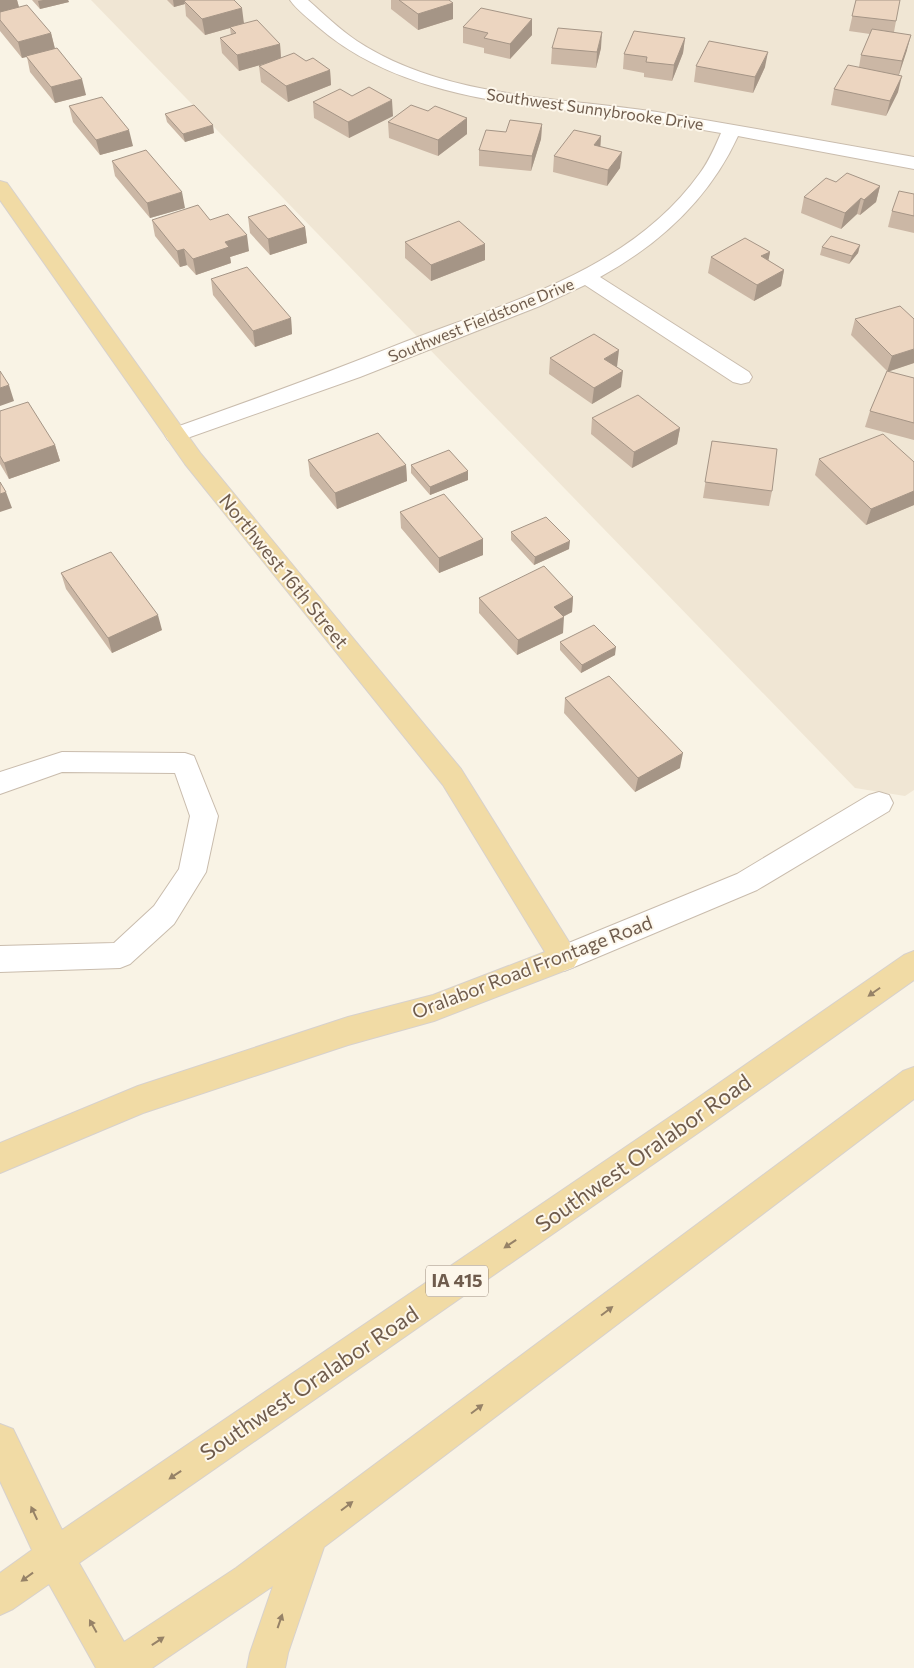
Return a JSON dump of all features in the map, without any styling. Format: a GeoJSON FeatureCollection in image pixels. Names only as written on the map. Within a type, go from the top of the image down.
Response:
{"type":"FeatureCollection","features":[{"type":"Feature","properties":{"kind":"main road","name":"Northwest 16th Street"},"geometry":{"type":"LineString","coordinates":[[0,187],[192,459],[452,777],[564,958]]}},
{"type":"Feature","properties":{"kind":"main road","name":"Oralabor Road Frontage Road"},"geometry":{"type":"LineString","coordinates":[[0,1158],[138,1100],[348,1031],[434,1008],[564,958]]}},
{"type":"Feature","properties":{"kind":"main road","name":"Southwest Oralabor Road"},"geometry":{"type":"LineString","coordinates":[[0,1596],[54,1557],[689,1122],[914,964]]}},
{"type":"Feature","properties":{"kind":"main road"},"geometry":{"type":"LineString","coordinates":[[0,1442],[54,1557],[117,1668],[248,1581],[914,1081]]}},
{"type":"Feature","properties":{"kind":"main road"},"geometry":{"type":"LineString","coordinates":[[266,1668],[269,1653],[310,1534]]}},
{"type":"Feature","properties":{"kind":"street","name":"Southwest Sunnybrooke Drive"},"geometry":{"type":"LineString","coordinates":[[298,0],[334,31],[359,49],[388,65],[420,78],[457,88],[512,98],[732,130],[914,163]]}},
{"type":"Feature","properties":{"kind":"street","name":"Southwest Fieldstone Drive"},"geometry":{"type":"LineString","coordinates":[[176,435],[344,375],[494,317],[587,277],[617,260],[655,233],[684,206],[708,176],[732,130]]}},
{"type":"Feature","properties":{"kind":"street"},"geometry":{"type":"LineString","coordinates":[[587,277],[741,377]]}},
{"type":"Feature","properties":{"kind":"street"},"geometry":{"type":"LineString","coordinates":[[0,783],[62,762],[185,763],[204,816],[192,872],[164,915],[120,955],[0,959]]}},
{"type":"Feature","properties":{"kind":"street","name":"Oralabor Road Frontage Road"},"geometry":{"type":"LineString","coordinates":[[564,958],[747,882],[879,803]]}},
{"type":"Feature","properties":{"kind":"shaded area"},"geometry":{"type":"Polygon","coordinates":[[[91,0],[914,0],[914,790],[905,796],[855,788],[91,0]]]}},
{"type":"Feature","properties":{"kind":"building"},"geometry":{"type":"Polygon","coordinates":[[[234,0],[242,8],[202,19],[184,1],[234,0]]]}},
{"type":"Feature","properties":{"kind":"building"},"geometry":{"type":"Polygon","coordinates":[[[399,0],[449,0],[453,3],[418,14],[399,0]]]}},
{"type":"Feature","properties":{"kind":"building"},"geometry":{"type":"Polygon","coordinates":[[[856,0],[900,0],[896,21],[852,16],[856,0]]]}},
{"type":"Feature","properties":{"kind":"building"},"geometry":{"type":"Polygon","coordinates":[[[27,5],[51,33],[18,42],[0,20],[0,12],[27,5]]]}},
{"type":"Feature","properties":{"kind":"building"},"geometry":{"type":"Polygon","coordinates":[[[481,8],[532,19],[510,44],[484,38],[488,33],[463,27],[481,8]]]}},
{"type":"Feature","properties":{"kind":"building"},"geometry":{"type":"Polygon","coordinates":[[[257,20],[280,44],[237,55],[220,38],[236,33],[230,27],[257,20]]]}},
{"type":"Feature","properties":{"kind":"building"},"geometry":{"type":"Polygon","coordinates":[[[558,28],[602,32],[597,52],[552,48],[558,28]]]}},
{"type":"Feature","properties":{"kind":"building"},"geometry":{"type":"Polygon","coordinates":[[[872,29],[911,35],[902,61],[861,55],[872,29]]]}},
{"type":"Feature","properties":{"kind":"building"},"geometry":{"type":"Polygon","coordinates":[[[634,31],[685,38],[674,65],[646,62],[647,57],[624,54],[634,31]]]}},
{"type":"Feature","properties":{"kind":"building"},"geometry":{"type":"Polygon","coordinates":[[[709,41],[768,52],[755,77],[696,66],[709,41]]]}},
{"type":"Feature","properties":{"kind":"building"},"geometry":{"type":"Polygon","coordinates":[[[57,48],[82,79],[51,87],[26,56],[57,48]]]}},
{"type":"Feature","properties":{"kind":"building"},"geometry":{"type":"Polygon","coordinates":[[[294,53],[306,61],[313,58],[330,70],[286,86],[259,66],[294,53]]]}},
{"type":"Feature","properties":{"kind":"building"},"geometry":{"type":"Polygon","coordinates":[[[848,65],[902,76],[890,101],[834,89],[848,65]]]}},
{"type":"Feature","properties":{"kind":"building"},"geometry":{"type":"Polygon","coordinates":[[[369,87],[392,100],[348,122],[313,102],[340,89],[352,96],[369,87]]]}},
{"type":"Feature","properties":{"kind":"building"},"geometry":{"type":"Polygon","coordinates":[[[102,97],[129,130],[96,140],[69,106],[102,97]]]}},
{"type":"Feature","properties":{"kind":"building"},"geometry":{"type":"Polygon","coordinates":[[[194,105],[213,125],[183,134],[165,114],[194,105]]]}},
{"type":"Feature","properties":{"kind":"building"},"geometry":{"type":"Polygon","coordinates":[[[411,105],[428,111],[435,106],[467,118],[438,140],[388,122],[411,105]]]}},
{"type":"Feature","properties":{"kind":"building"},"geometry":{"type":"Polygon","coordinates":[[[510,120],[542,124],[532,156],[479,150],[486,130],[506,132],[510,120]]]}},
{"type":"Feature","properties":{"kind":"building"},"geometry":{"type":"Polygon","coordinates":[[[574,130],[601,136],[594,145],[622,152],[608,170],[554,156],[574,130]]]}},
{"type":"Feature","properties":{"kind":"building"},"geometry":{"type":"Polygon","coordinates":[[[146,150],[182,192],[147,203],[112,161],[146,150]]]}},
{"type":"Feature","properties":{"kind":"building"},"geometry":{"type":"Polygon","coordinates":[[[847,173],[880,186],[864,200],[861,198],[845,213],[804,197],[826,178],[836,182],[847,173]]]}},
{"type":"Feature","properties":{"kind":"building"},"geometry":{"type":"Polygon","coordinates":[[[899,191],[914,194],[914,216],[892,211],[899,191]]]}},
{"type":"Feature","properties":{"kind":"building"},"geometry":{"type":"Polygon","coordinates":[[[198,205],[210,220],[228,214],[247,235],[225,242],[229,247],[193,259],[184,249],[177,251],[152,220],[198,205]]]}},
{"type":"Feature","properties":{"kind":"building"},"geometry":{"type":"Polygon","coordinates":[[[285,205],[305,227],[268,239],[248,217],[285,205]]]}},
{"type":"Feature","properties":{"kind":"building"},"geometry":{"type":"Polygon","coordinates":[[[459,221],[485,244],[431,265],[405,242],[459,221]]]}},
{"type":"Feature","properties":{"kind":"building"},"geometry":{"type":"Polygon","coordinates":[[[831,236],[860,245],[852,256],[822,247],[831,236]]]}},
{"type":"Feature","properties":{"kind":"building"},"geometry":{"type":"Polygon","coordinates":[[[745,238],[770,252],[761,256],[784,270],[757,285],[711,257],[745,238]]]}},
{"type":"Feature","properties":{"kind":"building"},"geometry":{"type":"Polygon","coordinates":[[[247,267],[291,318],[253,331],[211,279],[247,267]]]}},
{"type":"Feature","properties":{"kind":"building"},"geometry":{"type":"Polygon","coordinates":[[[900,306],[914,319],[914,349],[892,356],[855,319],[900,306]]]}},
{"type":"Feature","properties":{"kind":"building"},"geometry":{"type":"Polygon","coordinates":[[[594,334],[619,350],[604,359],[623,371],[594,388],[550,358],[594,334]]]}},
{"type":"Feature","properties":{"kind":"building"},"geometry":{"type":"Polygon","coordinates":[[[0,371],[9,385],[0,388],[0,371]]]}},
{"type":"Feature","properties":{"kind":"building"},"geometry":{"type":"Polygon","coordinates":[[[887,371],[914,378],[914,423],[870,411],[887,371]]]}},
{"type":"Feature","properties":{"kind":"building"},"geometry":{"type":"Polygon","coordinates":[[[638,395],[680,428],[634,452],[592,418],[638,395]]]}},
{"type":"Feature","properties":{"kind":"building"},"geometry":{"type":"Polygon","coordinates":[[[28,402],[55,445],[4,463],[0,456],[0,411],[28,402]]]}},
{"type":"Feature","properties":{"kind":"building"},"geometry":{"type":"Polygon","coordinates":[[[378,433],[406,465],[335,493],[308,460],[378,433]]]}},
{"type":"Feature","properties":{"kind":"building"},"geometry":{"type":"Polygon","coordinates":[[[883,434],[914,462],[914,491],[871,509],[819,459],[883,434]]]}},
{"type":"Feature","properties":{"kind":"building"},"geometry":{"type":"Polygon","coordinates":[[[712,441],[777,449],[772,491],[705,482],[712,441]]]}},
{"type":"Feature","properties":{"kind":"building"},"geometry":{"type":"Polygon","coordinates":[[[449,450],[468,471],[430,487],[411,465],[449,450]]]}},
{"type":"Feature","properties":{"kind":"building"},"geometry":{"type":"Polygon","coordinates":[[[0,482],[6,492],[0,494],[0,482]]]}},
{"type":"Feature","properties":{"kind":"building"},"geometry":{"type":"Polygon","coordinates":[[[444,494],[483,539],[439,558],[400,512],[444,494]]]}},
{"type":"Feature","properties":{"kind":"building"},"geometry":{"type":"Polygon","coordinates":[[[546,517],[570,541],[535,557],[511,532],[546,517]]]}},
{"type":"Feature","properties":{"kind":"building"},"geometry":{"type":"Polygon","coordinates":[[[111,552],[158,615],[108,638],[61,573],[111,552]]]}},
{"type":"Feature","properties":{"kind":"building"},"geometry":{"type":"Polygon","coordinates":[[[544,566],[573,597],[554,607],[564,617],[518,640],[479,598],[544,566]]]}},
{"type":"Feature","properties":{"kind":"building"},"geometry":{"type":"Polygon","coordinates":[[[594,625],[616,647],[582,665],[560,642],[594,625]]]}},
{"type":"Feature","properties":{"kind":"building"},"geometry":{"type":"Polygon","coordinates":[[[609,676],[683,753],[638,778],[565,698],[609,676]]]}}]}
